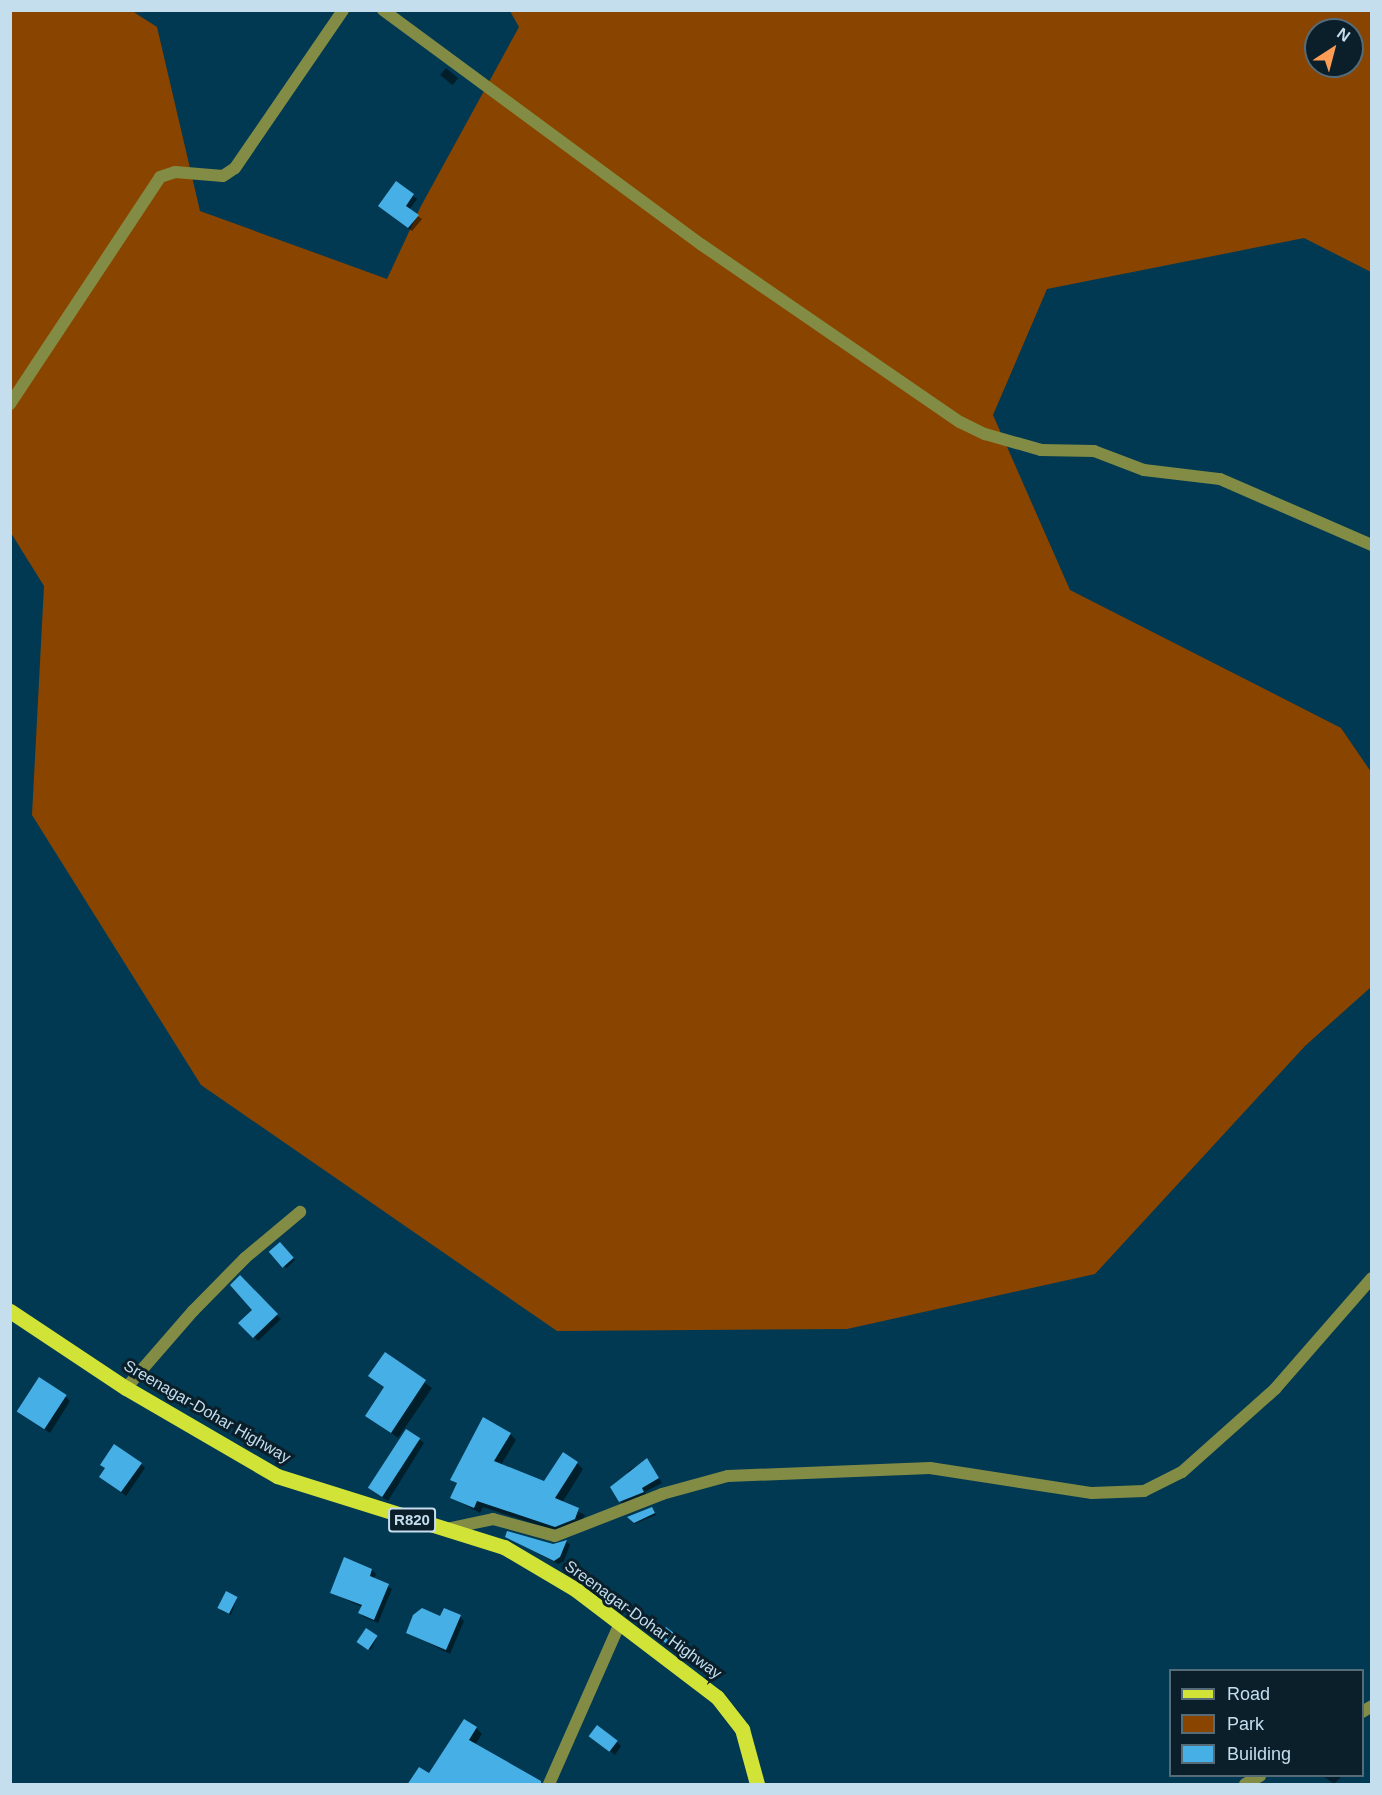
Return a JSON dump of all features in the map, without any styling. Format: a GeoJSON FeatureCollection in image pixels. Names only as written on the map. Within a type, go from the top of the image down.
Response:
{"type":"FeatureCollection","features":[{"type":"Feature","properties":{"kind":"main road","name":"Sreenagar-Dohar Highway"},"geometry":{"type":"LineString","coordinates":[[10,1311],[126,1388],[277,1476],[442,1530],[504,1547],[575,1589],[619,1625],[717,1697],[742,1729],[757,1785]]}},
{"type":"Feature","properties":{"kind":"street"},"geometry":{"type":"LineString","coordinates":[[10,404],[160,177],[175,172],[223,176],[235,168],[343,10]]}},
{"type":"Feature","properties":{"kind":"street"},"geometry":{"type":"LineString","coordinates":[[382,10],[702,245],[960,422],[985,434],[1041,450],[1094,451],[1144,470],[1220,479],[1371,545]]}},
{"type":"Feature","properties":{"kind":"street"},"geometry":{"type":"LineString","coordinates":[[126,1388],[193,1311],[245,1258],[300,1212]]}},
{"type":"Feature","properties":{"kind":"street"},"geometry":{"type":"LineString","coordinates":[[442,1530],[493,1519],[555,1536],[662,1494],[728,1476],[930,1468],[1092,1492],[1144,1491],[1182,1472],[1275,1389],[1371,1278]]}},
{"type":"Feature","properties":{"kind":"street"},"geometry":{"type":"LineString","coordinates":[[549,1785],[619,1625]]}},
{"type":"Feature","properties":{"kind":"street"},"geometry":{"type":"LineString","coordinates":[[1245,1785],[1258,1777]]}},
{"type":"Feature","properties":{"kind":"green space"},"geometry":{"type":"Polygon","coordinates":[[[11,11],[132,11],[157,27],[200,211],[387,279],[421,206],[519,27],[510,11],[1371,11],[1371,272],[1304,238],[1047,289],[993,415],[1070,590],[1341,728],[1371,772],[1371,987],[1305,1046],[1095,1274],[847,1329],[557,1331],[201,1085],[32,815],[44,586],[11,533],[11,11]]]}},
{"type":"Feature","properties":{"kind":"building"},"geometry":{"type":"Polygon","coordinates":[[[396,181],[414,194],[406,206],[419,215],[408,228],[378,206],[396,181]]]}},
{"type":"Feature","properties":{"kind":"building"},"geometry":{"type":"Polygon","coordinates":[[[280,1242],[294,1258],[282,1268],[269,1252],[280,1242]]]}},
{"type":"Feature","properties":{"kind":"building"},"geometry":{"type":"Polygon","coordinates":[[[240,1275],[278,1314],[253,1338],[238,1323],[252,1310],[230,1285],[240,1275]]]}},
{"type":"Feature","properties":{"kind":"building"},"geometry":{"type":"Polygon","coordinates":[[[385,1352],[426,1380],[391,1433],[365,1416],[384,1387],[368,1376],[385,1352]]]}},
{"type":"Feature","properties":{"kind":"building"},"geometry":{"type":"Polygon","coordinates":[[[39,1377],[67,1395],[44,1429],[17,1411],[39,1377]]]}},
{"type":"Feature","properties":{"kind":"building"},"geometry":{"type":"Polygon","coordinates":[[[483,1417],[511,1433],[494,1461],[544,1481],[563,1452],[578,1462],[555,1498],[579,1508],[575,1519],[555,1527],[477,1501],[474,1508],[450,1498],[457,1483],[450,1480],[483,1417]]]}},
{"type":"Feature","properties":{"kind":"building"},"geometry":{"type":"Polygon","coordinates":[[[406,1429],[420,1438],[382,1497],[368,1488],[406,1429]]]}},
{"type":"Feature","properties":{"kind":"building"},"geometry":{"type":"Polygon","coordinates":[[[114,1444],[142,1463],[121,1492],[99,1477],[105,1468],[100,1465],[114,1444]]]}},
{"type":"Feature","properties":{"kind":"building"},"geometry":{"type":"Polygon","coordinates":[[[647,1458],[659,1478],[642,1488],[644,1492],[619,1502],[610,1487],[647,1458]]]}},
{"type":"Feature","properties":{"kind":"building"},"geometry":{"type":"Polygon","coordinates":[[[652,1507],[655,1513],[634,1523],[627,1517],[652,1507]]]}},
{"type":"Feature","properties":{"kind":"building"},"geometry":{"type":"Polygon","coordinates":[[[507,1531],[553,1544],[567,1540],[560,1557],[554,1561],[505,1537],[507,1531]]]}},
{"type":"Feature","properties":{"kind":"building"},"geometry":{"type":"Polygon","coordinates":[[[344,1557],[372,1569],[370,1576],[389,1584],[374,1620],[358,1613],[362,1605],[330,1593],[344,1557]]]}},
{"type":"Feature","properties":{"kind":"building"},"geometry":{"type":"Polygon","coordinates":[[[226,1591],[238,1597],[229,1614],[217,1608],[226,1591]]]}},
{"type":"Feature","properties":{"kind":"building"},"geometry":{"type":"Polygon","coordinates":[[[422,1608],[440,1616],[444,1608],[461,1615],[446,1650],[406,1633],[413,1615],[422,1608]]]}},
{"type":"Feature","properties":{"kind":"building"},"geometry":{"type":"Polygon","coordinates":[[[666,1627],[679,1637],[671,1647],[658,1637],[666,1627]]]}},
{"type":"Feature","properties":{"kind":"building"},"geometry":{"type":"Polygon","coordinates":[[[366,1628],[378,1636],[368,1650],[356,1642],[366,1628]]]}},
{"type":"Feature","properties":{"kind":"building"},"geometry":{"type":"Polygon","coordinates":[[[464,1719],[477,1727],[469,1740],[541,1781],[541,1785],[407,1785],[419,1767],[429,1773],[464,1719]]]}},
{"type":"Feature","properties":{"kind":"building"},"geometry":{"type":"Polygon","coordinates":[[[597,1725],[618,1741],[609,1752],[589,1736],[597,1725]]]}}]}
